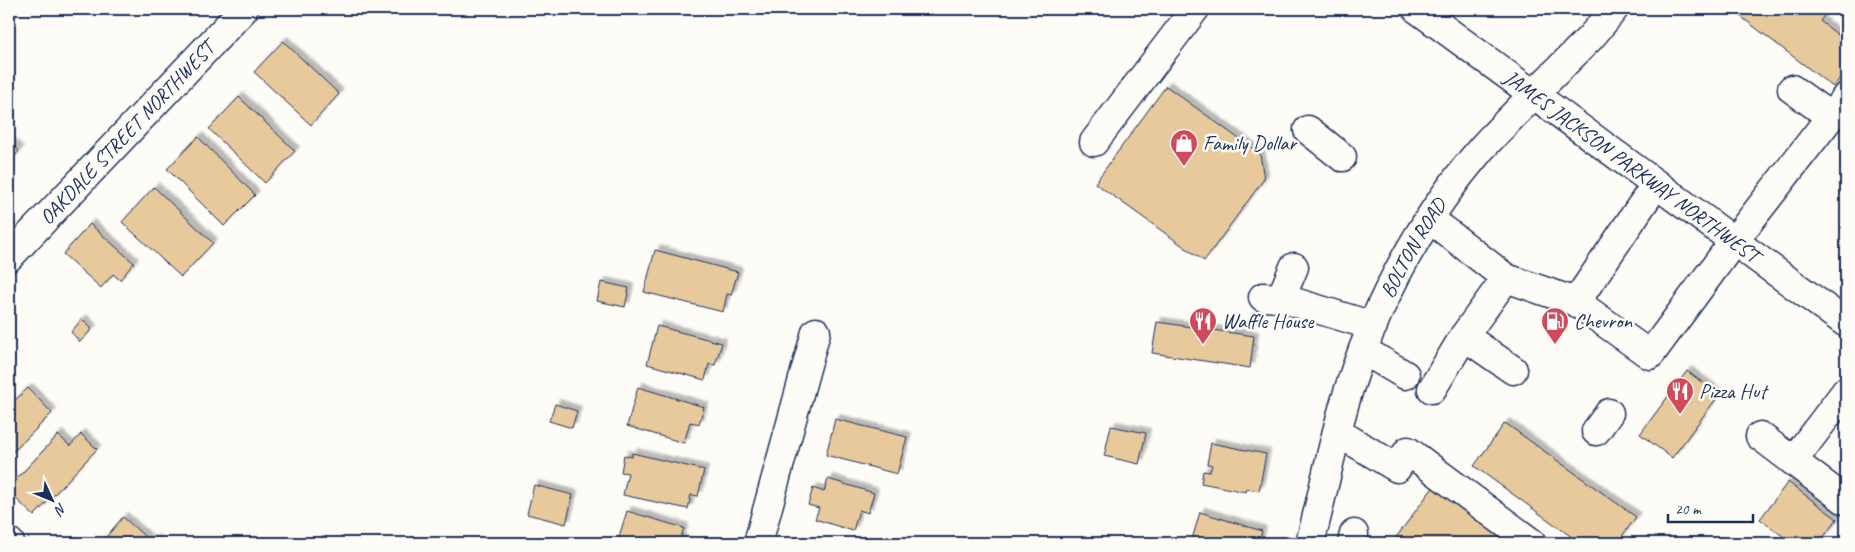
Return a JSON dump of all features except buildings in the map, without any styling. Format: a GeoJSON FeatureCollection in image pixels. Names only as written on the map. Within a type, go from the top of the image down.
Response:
{"type":"FeatureCollection","features":[{"type":"Feature","properties":{"kind":"street","name":"OAKDALE STREET NORTHWEST"},"geometry":{"type":"LineString","coordinates":[[9,257],[244,9]]}},
{"type":"Feature","properties":{"kind":"street"},"geometry":{"type":"LineString","coordinates":[[1094,142],[1195,9]]}},
{"type":"Feature","properties":{"kind":"street","name":"JAMES JACKSON PARKWAY NORTHWEST"},"geometry":{"type":"LineString","coordinates":[[1417,9],[1846,323]]}},
{"type":"Feature","properties":{"kind":"street","name":"BOLTON ROAD"},"geometry":{"type":"LineString","coordinates":[[1310,543],[1349,386],[1368,338],[1402,263],[1430,219],[1481,149],[1591,37],[1614,9]]}},
{"type":"Feature","properties":{"kind":"street"},"geometry":{"type":"LineString","coordinates":[[1430,219],[1506,278],[1576,302],[1650,355],[1734,241],[1839,107],[1792,89]]}},
{"type":"Feature","properties":{"kind":"street"},"geometry":{"type":"LineString","coordinates":[[1308,130],[1342,157]]}},
{"type":"Feature","properties":{"kind":"street"},"geometry":{"type":"LineString","coordinates":[[1576,302],[1656,184]]}},
{"type":"Feature","properties":{"kind":"street"},"geometry":{"type":"LineString","coordinates":[[1294,267],[1272,297],[1368,338],[1405,375]]}},
{"type":"Feature","properties":{"kind":"street"},"geometry":{"type":"LineString","coordinates":[[1432,390],[1464,336],[1506,278]]}},
{"type":"Feature","properties":{"kind":"street"},"geometry":{"type":"LineString","coordinates":[[758,543],[816,332]]}},
{"type":"Feature","properties":{"kind":"street"},"geometry":{"type":"LineString","coordinates":[[1464,336],[1512,370]]}},
{"type":"Feature","properties":{"kind":"street"},"geometry":{"type":"LineString","coordinates":[[1793,461],[1846,392]]}},
{"type":"Feature","properties":{"kind":"street"},"geometry":{"type":"LineString","coordinates":[[1337,432],[1398,468],[1408,451],[1532,543]]}},
{"type":"Feature","properties":{"kind":"street"},"geometry":{"type":"LineString","coordinates":[[1760,436],[1844,500]]}},
{"type":"Feature","properties":{"kind":"place","name":"Family Dollar"},"geometry":{"type":"Point","coordinates":[1184,167]}},
{"type":"Feature","properties":{"kind":"place","name":"Waffle House"},"geometry":{"type":"Point","coordinates":[1203,345]}},
{"type":"Feature","properties":{"kind":"place","name":"Chevron"},"geometry":{"type":"Point","coordinates":[1555,345]}},
{"type":"Feature","properties":{"kind":"place","name":"Pizza Hut"},"geometry":{"type":"Point","coordinates":[1680,415]}}]}
